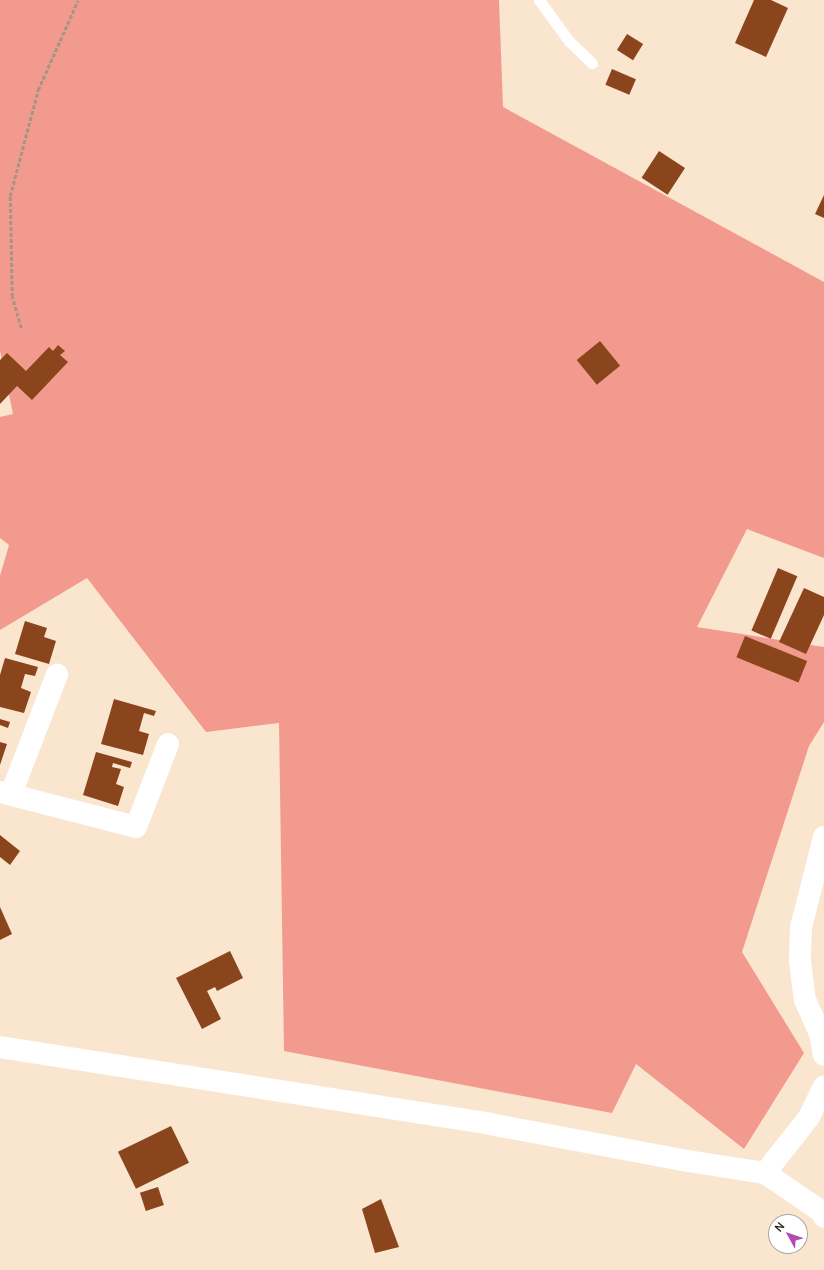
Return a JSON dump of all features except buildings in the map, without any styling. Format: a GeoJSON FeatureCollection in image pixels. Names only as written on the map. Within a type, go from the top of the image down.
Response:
{"type":"FeatureCollection","features":[{"type":"Feature","properties":{"kind":"street"},"geometry":{"type":"LineString","coordinates":[[57,675],[6,793],[136,827],[168,744]]}},
{"type":"Feature","properties":{"kind":"street"},"geometry":{"type":"LineString","coordinates":[[824,837],[801,927],[800,961],[805,1000],[820,1033],[824,1055]]}},
{"type":"Feature","properties":{"kind":"street"},"geometry":{"type":"LineString","coordinates":[[0,1048],[490,1124],[688,1161],[765,1173],[823,1213]]}},
{"type":"Feature","properties":{"kind":"street"},"geometry":{"type":"LineString","coordinates":[[765,1173],[809,1118],[824,1086]]}},
{"type":"Feature","properties":{"kind":"lane"},"geometry":{"type":"LineString","coordinates":[[539,0],[569,41],[592,63]]}},
{"type":"Feature","properties":{"kind":"path"},"geometry":{"type":"LineString","coordinates":[[21,328],[12,297],[10,196],[38,90],[78,0]]}},
{"type":"Feature","properties":{"kind":"shaded area"},"geometry":{"type":"Polygon","coordinates":[[[0,0],[499,0],[503,107],[824,282],[824,558],[747,529],[697,627],[824,647],[824,722],[809,746],[742,952],[804,1053],[744,1149],[636,1064],[612,1113],[284,1051],[279,723],[206,732],[87,578],[0,630],[0,576],[9,545],[0,538],[0,417],[13,414],[0,351],[0,0]]]}}]}
